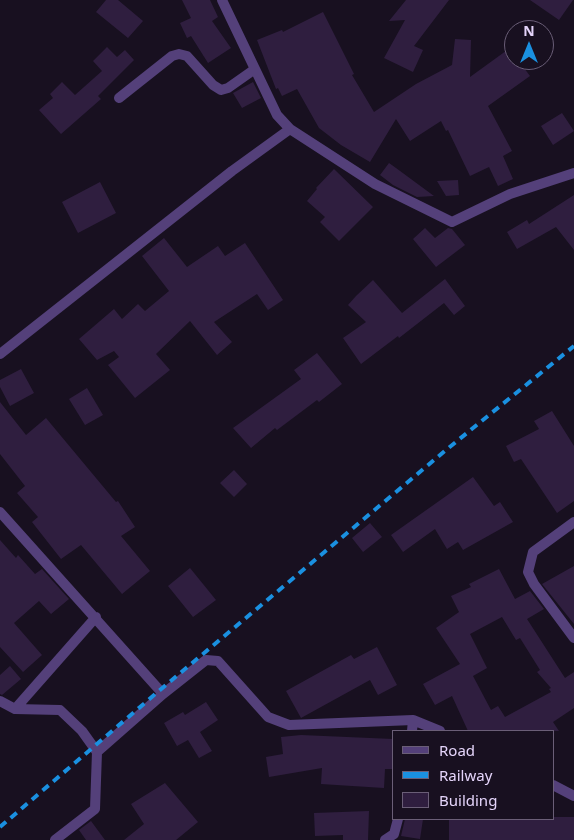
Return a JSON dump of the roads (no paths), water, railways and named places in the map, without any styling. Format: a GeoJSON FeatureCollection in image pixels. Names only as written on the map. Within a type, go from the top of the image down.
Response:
{"type":"FeatureCollection","features":[{"type":"Feature","properties":{"kind":"street"},"geometry":{"type":"LineString","coordinates":[[222,0],[277,115],[290,129],[375,184],[452,222],[510,194],[574,173]]}},
{"type":"Feature","properties":{"kind":"street"},"geometry":{"type":"LineString","coordinates":[[120,98],[172,56],[179,54],[187,56],[213,85],[221,90],[228,88],[255,69]]}},
{"type":"Feature","properties":{"kind":"street"},"geometry":{"type":"LineString","coordinates":[[0,354],[232,171],[290,129]]}},
{"type":"Feature","properties":{"kind":"street"},"geometry":{"type":"LineString","coordinates":[[0,512],[163,694]]}},
{"type":"Feature","properties":{"kind":"street"},"geometry":{"type":"LineString","coordinates":[[574,522],[532,552],[528,572],[534,584],[574,638]]}},
{"type":"Feature","properties":{"kind":"street"},"geometry":{"type":"LineString","coordinates":[[15,709],[96,618]]}},
{"type":"Feature","properties":{"kind":"street"},"geometry":{"type":"LineString","coordinates":[[97,752],[163,694],[206,660],[218,661],[268,716],[289,726],[414,720],[438,730]]}},
{"type":"Feature","properties":{"kind":"street"},"geometry":{"type":"LineString","coordinates":[[0,701],[15,709],[60,710],[82,732],[97,752],[95,809],[55,840]]}},
{"type":"Feature","properties":{"kind":"street"},"geometry":{"type":"LineString","coordinates":[[412,730],[414,720]]}},
{"type":"Feature","properties":{"kind":"street"},"geometry":{"type":"LineString","coordinates":[[554,786],[574,796]]}},
{"type":"Feature","properties":{"kind":"street"},"geometry":{"type":"LineString","coordinates":[[385,840],[394,834],[398,820]]}},
{"type":"Feature","properties":{"kind":"railway"},"geometry":{"type":"LineString","coordinates":[[0,827],[446,450],[574,346]]}}]}
